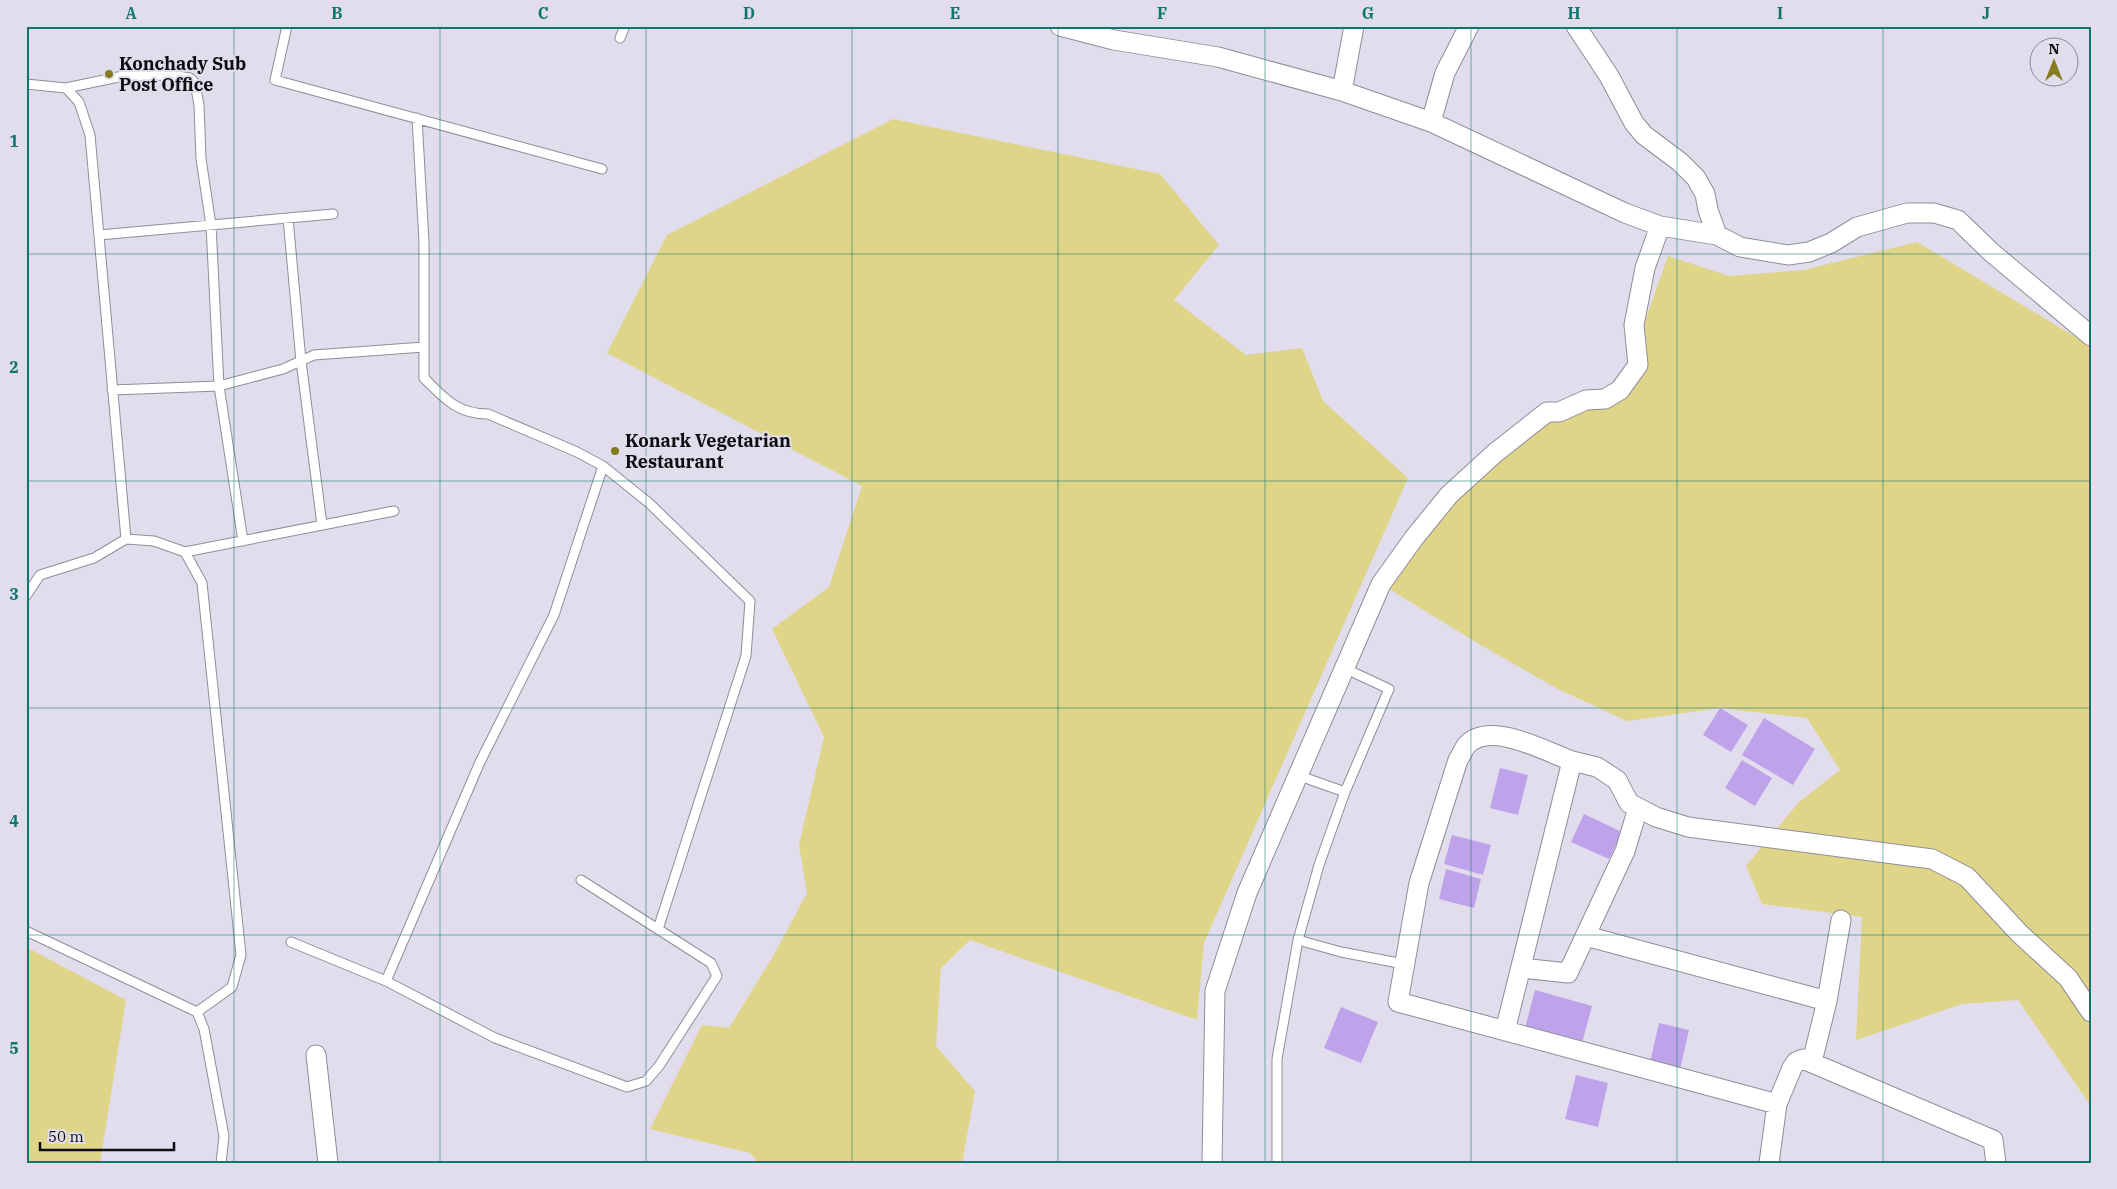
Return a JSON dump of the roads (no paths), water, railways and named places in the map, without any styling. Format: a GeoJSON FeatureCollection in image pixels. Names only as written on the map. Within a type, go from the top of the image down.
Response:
{"type":"FeatureCollection","features":[{"type":"Feature","properties":{"kind":"street"},"geometry":{"type":"LineString","coordinates":[[1060,26],[1114,40],[1218,57],[1342,91],[1431,122],[1625,213],[1660,226],[1717,235],[1740,247],[1788,255],[1809,252],[1831,243],[1857,227],[1907,212],[1934,212],[1958,220],[1991,252],[2091,336]]}},
{"type":"Feature","properties":{"kind":"street"},"geometry":{"type":"LineString","coordinates":[[1342,91],[1354,26]]}},
{"type":"Feature","properties":{"kind":"street"},"geometry":{"type":"LineString","coordinates":[[1431,122],[1445,73],[1469,26]]}},
{"type":"Feature","properties":{"kind":"street"},"geometry":{"type":"LineString","coordinates":[[1576,26],[1609,76],[1634,123],[1644,134],[1680,162],[1696,178],[1705,194],[1708,210],[1717,235]]}},
{"type":"Feature","properties":{"kind":"street"},"geometry":{"type":"LineString","coordinates":[[1212,1163],[1216,991],[1247,893],[1381,584],[1414,538],[1449,495],[1495,453],[1547,412],[1559,412],[1586,400],[1605,399],[1620,390],[1638,365],[1634,325],[1645,268],[1660,226]]}},
{"type":"Feature","properties":{"kind":"street"},"geometry":{"type":"LineString","coordinates":[[1777,1104],[1398,1002],[1419,883],[1458,760],[1466,746],[1478,738],[1495,736],[1517,740],[1572,761],[1597,767],[1617,780],[1629,803],[1656,817],[1688,827],[1932,859],[1967,877],[2019,934],[2068,978],[2091,1012]]}},
{"type":"Feature","properties":{"kind":"street"},"geometry":{"type":"LineString","coordinates":[[1505,1031],[1572,761]]}},
{"type":"Feature","properties":{"kind":"street"},"geometry":{"type":"LineString","coordinates":[[1521,968],[1568,973],[1625,851],[1638,808]]}},
{"type":"Feature","properties":{"kind":"street"},"geometry":{"type":"LineString","coordinates":[[1812,1062],[1827,1001],[1841,920]]}},
{"type":"Feature","properties":{"kind":"street"},"geometry":{"type":"LineString","coordinates":[[1586,936],[1827,1001]]}},
{"type":"Feature","properties":{"kind":"street"},"geometry":{"type":"LineString","coordinates":[[316,1055],[328,1163]]}},
{"type":"Feature","properties":{"kind":"street"},"geometry":{"type":"LineString","coordinates":[[1769,1163],[1777,1104],[1796,1062],[1804,1059],[1993,1140],[1996,1163]]}},
{"type":"Feature","properties":{"kind":"lane"},"geometry":{"type":"LineString","coordinates":[[287,26],[275,80],[602,169]]}},
{"type":"Feature","properties":{"kind":"lane"},"geometry":{"type":"LineString","coordinates":[[620,38],[625,26]]}},
{"type":"Feature","properties":{"kind":"lane"},"geometry":{"type":"LineString","coordinates":[[26,84],[66,88],[123,76],[171,75],[190,78],[195,83],[200,104],[201,159],[211,225],[219,386],[243,540]]}},
{"type":"Feature","properties":{"kind":"lane"},"geometry":{"type":"LineString","coordinates":[[66,88],[79,102],[90,134],[126,539]]}},
{"type":"Feature","properties":{"kind":"lane"},"geometry":{"type":"LineString","coordinates":[[416,118],[424,242],[424,378],[449,403],[474,414],[488,414],[577,452],[603,466],[649,503],[750,601],[746,656],[658,929]]}},
{"type":"Feature","properties":{"kind":"lane"},"geometry":{"type":"LineString","coordinates":[[99,235],[333,214]]}},
{"type":"Feature","properties":{"kind":"lane"},"geometry":{"type":"LineString","coordinates":[[288,218],[301,361],[322,525]]}},
{"type":"Feature","properties":{"kind":"lane"},"geometry":{"type":"LineString","coordinates":[[112,390],[219,386],[283,369],[314,355],[424,347]]}},
{"type":"Feature","properties":{"kind":"lane"},"geometry":{"type":"LineString","coordinates":[[386,981],[480,762],[554,615],[603,466]]}},
{"type":"Feature","properties":{"kind":"lane"},"geometry":{"type":"LineString","coordinates":[[26,596],[40,575],[94,558],[126,539],[154,541],[185,552],[394,512]]}},
{"type":"Feature","properties":{"kind":"lane"},"geometry":{"type":"LineString","coordinates":[[185,552],[202,583],[241,955],[232,988],[197,1012]]}},
{"type":"Feature","properties":{"kind":"lane"},"geometry":{"type":"LineString","coordinates":[[1277,1163],[1277,1059],[1298,940],[1319,865],[1345,792],[1389,689],[1344,668]]}},
{"type":"Feature","properties":{"kind":"lane"},"geometry":{"type":"LineString","coordinates":[[1297,775],[1345,792]]}},
{"type":"Feature","properties":{"kind":"lane"},"geometry":{"type":"LineString","coordinates":[[291,942],[386,981],[495,1038],[628,1087],[646,1082],[659,1066],[717,976],[711,964],[581,880]]}},
{"type":"Feature","properties":{"kind":"lane"},"geometry":{"type":"LineString","coordinates":[[26,931],[197,1012],[204,1029],[224,1136],[221,1163]]}},
{"type":"Feature","properties":{"kind":"lane"},"geometry":{"type":"LineString","coordinates":[[1298,940],[1404,964]]}},
{"type":"Feature","properties":{"kind":"place","name":"Konchady Sub Post Office"},"geometry":{"type":"Point","coordinates":[109,74]}},
{"type":"Feature","properties":{"kind":"place","name":"Konark Vegetarian Restaurant"},"geometry":{"type":"Point","coordinates":[615,451]}}]}
